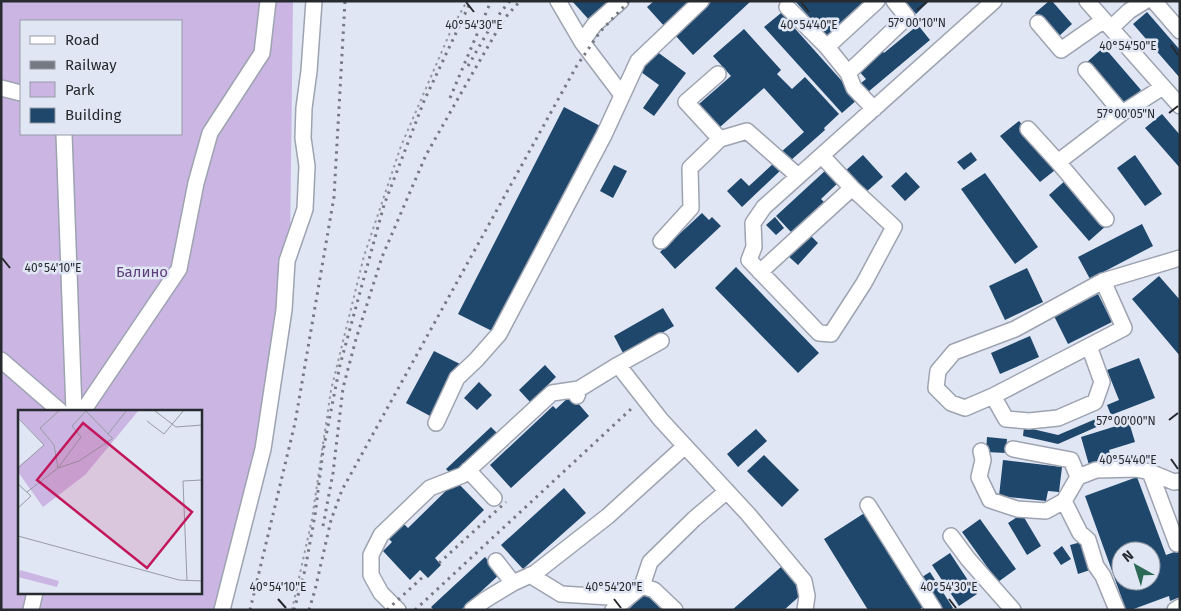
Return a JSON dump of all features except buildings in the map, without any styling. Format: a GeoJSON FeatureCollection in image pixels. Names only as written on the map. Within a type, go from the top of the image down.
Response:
{"type":"FeatureCollection","features":[{"type":"Feature","properties":{"kind":"street"},"geometry":{"type":"LineString","coordinates":[[84,410],[179,269],[196,183],[210,133],[262,53],[268,1]]}},
{"type":"Feature","properties":{"kind":"street"},"geometry":{"type":"LineString","coordinates":[[222,610],[263,449],[284,310],[287,261],[305,209],[307,166],[303,138],[314,1]]}},
{"type":"Feature","properties":{"kind":"street"},"geometry":{"type":"LineString","coordinates":[[558,1],[582,42],[622,95]]}},
{"type":"Feature","properties":{"kind":"street"},"geometry":{"type":"LineString","coordinates":[[582,42],[594,25],[621,1]]}},
{"type":"Feature","properties":{"kind":"street"},"geometry":{"type":"LineString","coordinates":[[436,423],[457,378],[499,334],[604,135],[638,61],[701,1]]}},
{"type":"Feature","properties":{"kind":"street"},"geometry":{"type":"LineString","coordinates":[[827,47],[877,1]]}},
{"type":"Feature","properties":{"kind":"street"},"geometry":{"type":"LineString","coordinates":[[848,73],[907,17],[894,1]]}},
{"type":"Feature","properties":{"kind":"street"},"geometry":{"type":"LineString","coordinates":[[822,156],[852,188],[894,227],[864,283],[831,334],[819,333],[748,260],[754,247],[753,223],[764,207],[994,1]]}},
{"type":"Feature","properties":{"kind":"street"},"geometry":{"type":"LineString","coordinates":[[1087,1],[1180,106]]}},
{"type":"Feature","properties":{"kind":"street"},"geometry":{"type":"LineString","coordinates":[[1038,23],[1061,50],[1107,24],[1125,6],[1145,1]]}},
{"type":"Feature","properties":{"kind":"street"},"geometry":{"type":"LineString","coordinates":[[1154,1],[1180,31]]}},
{"type":"Feature","properties":{"kind":"street"},"geometry":{"type":"LineString","coordinates":[[787,7],[827,47],[848,73],[854,88],[874,109]]}},
{"type":"Feature","properties":{"kind":"street"},"geometry":{"type":"LineString","coordinates":[[1086,70],[1122,113]]}},
{"type":"Feature","properties":{"kind":"street"},"geometry":{"type":"LineString","coordinates":[[718,74],[686,102],[720,138]]}},
{"type":"Feature","properties":{"kind":"street"},"geometry":{"type":"LineString","coordinates":[[1,88],[20,93]]}},
{"type":"Feature","properties":{"kind":"street"},"geometry":{"type":"LineString","coordinates":[[1058,162],[1122,113],[1163,88]]}},
{"type":"Feature","properties":{"kind":"street"},"geometry":{"type":"LineString","coordinates":[[1028,129],[1106,219]]}},
{"type":"Feature","properties":{"kind":"street"},"geometry":{"type":"LineString","coordinates":[[661,241],[691,208],[690,168],[720,138],[748,131],[798,176]]}},
{"type":"Feature","properties":{"kind":"street"},"geometry":{"type":"LineString","coordinates":[[64,135],[74,410]]}},
{"type":"Feature","properties":{"kind":"street"},"geometry":{"type":"LineString","coordinates":[[760,272],[852,188]]}},
{"type":"Feature","properties":{"kind":"street"},"geometry":{"type":"LineString","coordinates":[[1104,281],[1124,328],[993,396],[965,408],[951,404],[936,388],[938,371],[954,352],[1015,329],[1104,281],[1180,258]]}},
{"type":"Feature","properties":{"kind":"street"},"geometry":{"type":"LineString","coordinates":[[398,610],[380,592],[371,575],[371,556],[381,535],[430,488],[463,475],[552,393],[578,393],[618,365],[660,341]]}},
{"type":"Feature","properties":{"kind":"street"},"geometry":{"type":"LineString","coordinates":[[993,396],[1006,419],[1058,418],[1095,402],[1102,382],[1089,346]]}},
{"type":"Feature","properties":{"kind":"street"},"geometry":{"type":"LineString","coordinates":[[1,360],[59,410]]}},
{"type":"Feature","properties":{"kind":"street"},"geometry":{"type":"LineString","coordinates":[[618,365],[661,420],[748,514],[804,581],[807,596],[805,610]]}},
{"type":"Feature","properties":{"kind":"street"},"geometry":{"type":"LineString","coordinates":[[472,610],[485,600],[535,573],[608,516],[685,446]]}},
{"type":"Feature","properties":{"kind":"street"},"geometry":{"type":"LineString","coordinates":[[1013,449],[1071,460],[1078,477]]}},
{"type":"Feature","properties":{"kind":"street"},"geometry":{"type":"LineString","coordinates":[[981,451],[983,460],[979,477],[990,500],[1017,510],[1046,511],[1064,501],[1078,477],[1096,470],[1136,469],[1150,472],[1174,482],[1180,480]]}},
{"type":"Feature","properties":{"kind":"street"},"geometry":{"type":"LineString","coordinates":[[468,470],[494,498]]}},
{"type":"Feature","properties":{"kind":"street"},"geometry":{"type":"LineString","coordinates":[[1150,472],[1177,544],[1180,543]]}},
{"type":"Feature","properties":{"kind":"street"},"geometry":{"type":"LineString","coordinates":[[613,610],[642,586],[650,562],[727,491]]}},
{"type":"Feature","properties":{"kind":"street"},"geometry":{"type":"LineString","coordinates":[[1064,501],[1080,533],[1088,540],[1096,566],[1103,576],[1117,610]]}},
{"type":"Feature","properties":{"kind":"street"},"geometry":{"type":"LineString","coordinates":[[868,505],[934,610]]}},
{"type":"Feature","properties":{"kind":"street"},"geometry":{"type":"LineString","coordinates":[[951,536],[968,559],[1014,610]]}},
{"type":"Feature","properties":{"kind":"street"},"geometry":{"type":"LineString","coordinates":[[496,561],[514,583]]}},
{"type":"Feature","properties":{"kind":"street"},"geometry":{"type":"LineString","coordinates":[[530,575],[561,594],[608,597],[642,586],[654,590],[675,610]]}},
{"type":"Feature","properties":{"kind":"street"},"geometry":{"type":"LineString","coordinates":[[31,610],[35,594]]}},
{"type":"Feature","properties":{"kind":"street"},"geometry":{"type":"LineString","coordinates":[[1175,610],[1180,608]]}},
{"type":"Feature","properties":{"kind":"path"},"geometry":{"type":"LineString","coordinates":[[292,610],[312,519],[331,390],[364,256],[401,146],[452,28],[467,1]]}},
{"type":"Feature","properties":{"kind":"green space","name":"Балино"},"geometry":{"type":"Polygon","coordinates":[[[1,1],[293,1],[289,329],[218,610],[1,610],[1,1]]]}},
{"type":"Feature","properties":{"kind":"railway"},"geometry":{"type":"LineString","coordinates":[[250,610],[295,423],[334,197],[345,1]]}},
{"type":"Feature","properties":{"kind":"railway"},"geometry":{"type":"LineString","coordinates":[[294,610],[305,570],[315,515],[323,451],[340,365],[384,205],[424,101],[471,1]]}},
{"type":"Feature","properties":{"kind":"railway"},"geometry":{"type":"LineString","coordinates":[[450,98],[491,1]]}},
{"type":"Feature","properties":{"kind":"railway"},"geometry":{"type":"LineString","coordinates":[[468,66],[493,24],[510,1]]}},
{"type":"Feature","properties":{"kind":"railway"},"geometry":{"type":"LineString","coordinates":[[323,526],[333,473],[343,388],[356,339],[382,257],[426,155],[504,19],[520,1]]}},
{"type":"Feature","properties":{"kind":"railway"},"geometry":{"type":"LineString","coordinates":[[309,610],[331,520],[342,490],[576,67],[600,32],[629,1]]}},
{"type":"Feature","properties":{"kind":"railway"},"geometry":{"type":"LineString","coordinates":[[415,610],[631,409]]}},
{"type":"Feature","properties":{"kind":"railway"},"geometry":{"type":"LineString","coordinates":[[439,563],[506,502]]}},
{"type":"Feature","properties":{"kind":"railway"},"geometry":{"type":"LineString","coordinates":[[387,610],[425,575]]}}]}
